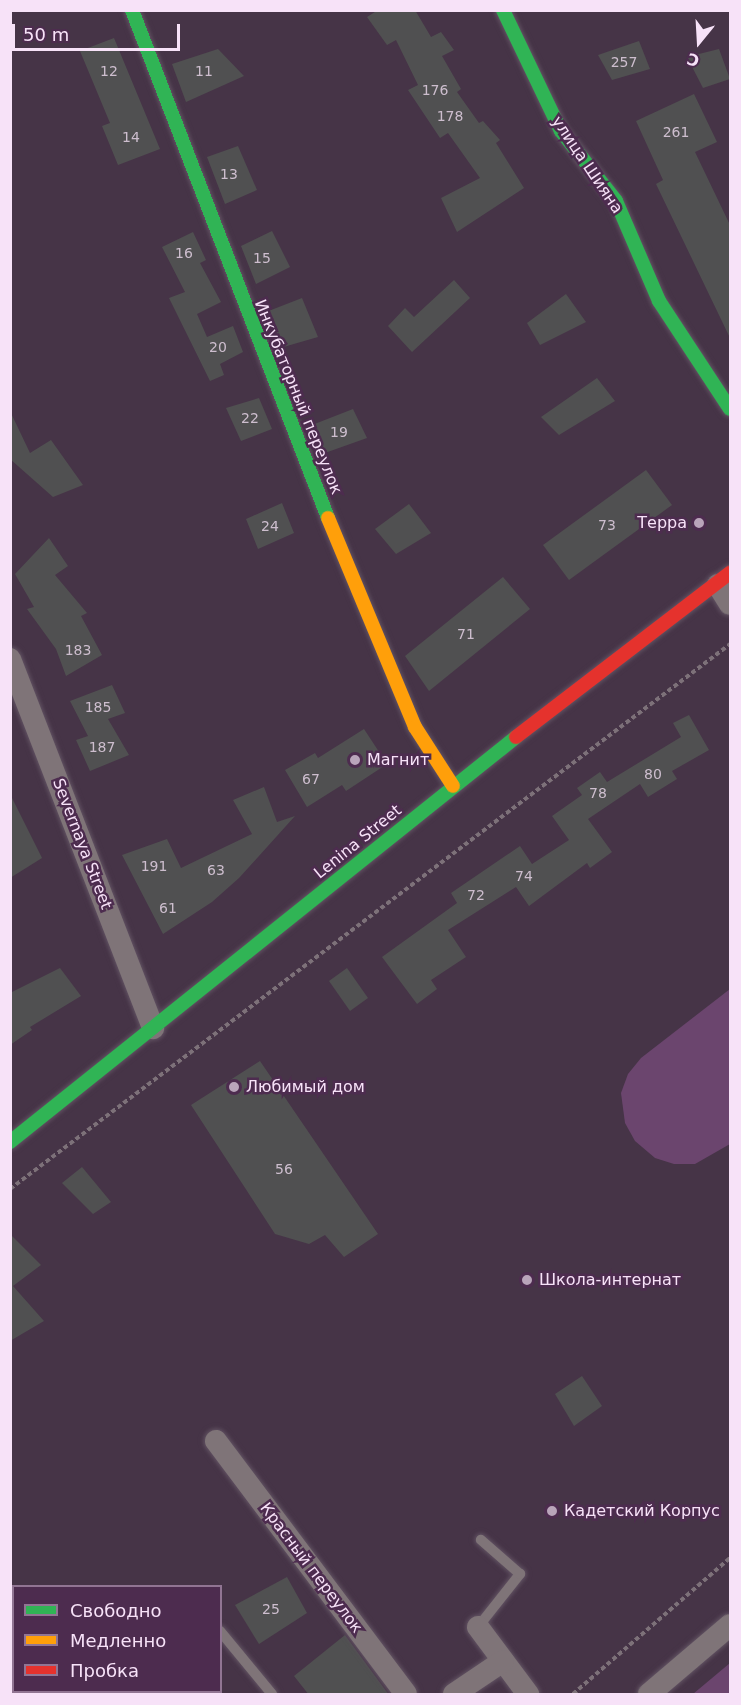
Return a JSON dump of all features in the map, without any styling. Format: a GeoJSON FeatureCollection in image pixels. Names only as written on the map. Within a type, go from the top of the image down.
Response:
{"type":"FeatureCollection","features":[{"type":"Feature","properties":{"kind":"street","name":"Инкубаторный переулок"},"geometry":{"type":"LineString","coordinates":[[132,10],[287,418],[410,716],[453,786]]}},
{"type":"Feature","properties":{"kind":"street","name":"улица Шияна"},"geometry":{"type":"LineString","coordinates":[[503,10],[561,131],[616,201],[659,301],[730,409]]}},
{"type":"Feature","properties":{"kind":"street","name":"Lenina Street"},"geometry":{"type":"LineString","coordinates":[[10,1142],[453,786],[724,579]]}},
{"type":"Feature","properties":{"kind":"street"},"geometry":{"type":"LineString","coordinates":[[724,579],[730,604]]}},
{"type":"Feature","properties":{"kind":"street","name":"Severnaya Street"},"geometry":{"type":"LineString","coordinates":[[10,659],[153,1028]]}},
{"type":"Feature","properties":{"kind":"street","name":"Красный переулок"},"geometry":{"type":"LineString","coordinates":[[216,1441],[406,1695]]}},
{"type":"Feature","properties":{"kind":"street"},"geometry":{"type":"LineString","coordinates":[[649,1695],[730,1625]]}},
{"type":"Feature","properties":{"kind":"street"},"geometry":{"type":"LineString","coordinates":[[478,1627],[528,1695]]}},
{"type":"Feature","properties":{"kind":"street"},"geometry":{"type":"LineString","coordinates":[[454,1695],[503,1661]]}},
{"type":"Feature","properties":{"kind":"lane"},"geometry":{"type":"LineString","coordinates":[[478,1627],[520,1574],[481,1539]]}},
{"type":"Feature","properties":{"kind":"lane"},"geometry":{"type":"LineString","coordinates":[[222,1633],[272,1695]]}},
{"type":"Feature","properties":{"kind":"path"},"geometry":{"type":"LineString","coordinates":[[10,1189],[730,644]]}},
{"type":"Feature","properties":{"kind":"path"},"geometry":{"type":"LineString","coordinates":[[573,1695],[730,1558]]}},
{"type":"Feature","properties":{"kind":"shaded area"},"geometry":{"type":"Polygon","coordinates":[[[730,989],[730,1144],[695,1164],[674,1164],[655,1158],[635,1141],[625,1123],[621,1093],[628,1074],[641,1058],[730,989]]]}},
{"type":"Feature","properties":{"kind":"shaded area"},"geometry":{"type":"Polygon","coordinates":[[[730,1663],[730,1694],[693,1694],[730,1663]]]}},
{"type":"Feature","properties":{"kind":"building"},"geometry":{"type":"Polygon","coordinates":[[[378,10],[415,10],[431,37],[441,32],[454,50],[442,56],[461,89],[457,92],[479,123],[483,121],[500,140],[496,143],[524,188],[457,232],[441,198],[480,178],[448,133],[440,138],[408,90],[418,85],[396,40],[387,45],[367,17],[378,10]]]}},
{"type":"Feature","properties":{"kind":"building"},"geometry":{"type":"Polygon","coordinates":[[[114,38],[160,149],[118,165],[102,126],[110,123],[80,51],[114,38]]]}},
{"type":"Feature","properties":{"kind":"building"},"geometry":{"type":"Polygon","coordinates":[[[639,41],[650,69],[612,80],[598,55],[639,41]]]}},
{"type":"Feature","properties":{"kind":"building"},"geometry":{"type":"Polygon","coordinates":[[[218,49],[244,76],[186,102],[172,64],[218,49]]]}},
{"type":"Feature","properties":{"kind":"building"},"geometry":{"type":"Polygon","coordinates":[[[719,49],[730,79],[703,88],[687,57],[719,49]]]}},
{"type":"Feature","properties":{"kind":"building"},"geometry":{"type":"Polygon","coordinates":[[[694,94],[717,142],[695,152],[730,225],[730,338],[656,184],[663,180],[636,121],[694,94]]]}},
{"type":"Feature","properties":{"kind":"building"},"geometry":{"type":"Polygon","coordinates":[[[238,146],[257,190],[225,204],[207,157],[238,146]]]}},
{"type":"Feature","properties":{"kind":"building"},"geometry":{"type":"Polygon","coordinates":[[[272,231],[290,267],[256,284],[241,246],[272,231]]]}},
{"type":"Feature","properties":{"kind":"building"},"geometry":{"type":"Polygon","coordinates":[[[193,232],[206,260],[200,263],[221,302],[197,314],[207,337],[233,326],[243,352],[220,364],[224,375],[210,381],[169,298],[185,292],[162,247],[193,232]]]}},
{"type":"Feature","properties":{"kind":"building"},"geometry":{"type":"Polygon","coordinates":[[[454,280],[470,298],[412,352],[388,326],[405,308],[414,317],[454,280]]]}},
{"type":"Feature","properties":{"kind":"building"},"geometry":{"type":"Polygon","coordinates":[[[566,294],[586,322],[540,345],[527,323],[566,294]]]}},
{"type":"Feature","properties":{"kind":"building"},"geometry":{"type":"Polygon","coordinates":[[[302,298],[318,337],[280,348],[266,312],[302,298]]]}},
{"type":"Feature","properties":{"kind":"building"},"geometry":{"type":"Polygon","coordinates":[[[597,378],[615,401],[559,435],[541,417],[597,378]]]}},
{"type":"Feature","properties":{"kind":"building"},"geometry":{"type":"Polygon","coordinates":[[[259,398],[272,429],[241,441],[226,408],[259,398]]]}},
{"type":"Feature","properties":{"kind":"building"},"geometry":{"type":"Polygon","coordinates":[[[353,409],[367,438],[322,454],[312,425],[353,409]]]}},
{"type":"Feature","properties":{"kind":"building"},"geometry":{"type":"Polygon","coordinates":[[[10,411],[30,453],[51,440],[83,485],[53,497],[10,459],[10,411]]]}},
{"type":"Feature","properties":{"kind":"building"},"geometry":{"type":"Polygon","coordinates":[[[646,470],[672,505],[569,580],[543,545],[646,470]]]}},
{"type":"Feature","properties":{"kind":"building"},"geometry":{"type":"Polygon","coordinates":[[[282,503],[294,533],[258,549],[246,519],[282,503]]]}},
{"type":"Feature","properties":{"kind":"building"},"geometry":{"type":"Polygon","coordinates":[[[409,504],[431,533],[396,554],[375,529],[409,504]]]}},
{"type":"Feature","properties":{"kind":"building"},"geometry":{"type":"Polygon","coordinates":[[[49,538],[68,566],[55,575],[87,613],[81,616],[102,655],[66,676],[56,649],[27,609],[34,607],[15,574],[49,538]]]}},
{"type":"Feature","properties":{"kind":"building"},"geometry":{"type":"Polygon","coordinates":[[[503,577],[530,609],[429,691],[405,656],[503,577]]]}},
{"type":"Feature","properties":{"kind":"building"},"geometry":{"type":"Polygon","coordinates":[[[112,685],[125,713],[108,719],[129,755],[90,771],[76,740],[88,736],[70,701],[112,685]]]}},
{"type":"Feature","properties":{"kind":"building"},"geometry":{"type":"Polygon","coordinates":[[[689,715],[709,750],[672,771],[677,779],[648,797],[640,784],[588,819],[612,852],[590,868],[587,863],[529,906],[516,887],[448,930],[466,957],[431,980],[437,989],[417,1004],[382,957],[457,903],[451,893],[520,846],[532,864],[569,840],[552,816],[582,795],[577,788],[600,772],[607,782],[681,737],[673,723],[689,715]]]}},
{"type":"Feature","properties":{"kind":"building"},"geometry":{"type":"Polygon","coordinates":[[[364,729],[387,764],[346,791],[342,785],[307,807],[285,770],[315,753],[318,758],[364,729]]]}},
{"type":"Feature","properties":{"kind":"building"},"geometry":{"type":"Polygon","coordinates":[[[264,787],[277,822],[295,816],[239,878],[212,902],[163,934],[122,855],[167,839],[181,868],[252,834],[233,800],[264,787]]]}},
{"type":"Feature","properties":{"kind":"building"},"geometry":{"type":"Polygon","coordinates":[[[10,794],[42,858],[10,878],[10,794]]]}},
{"type":"Feature","properties":{"kind":"building"},"geometry":{"type":"Polygon","coordinates":[[[60,968],[81,996],[30,1027],[32,1030],[10,1045],[10,993],[60,968]]]}},
{"type":"Feature","properties":{"kind":"building"},"geometry":{"type":"Polygon","coordinates":[[[347,968],[368,998],[350,1011],[329,981],[347,968]]]}},
{"type":"Feature","properties":{"kind":"building"},"geometry":{"type":"Polygon","coordinates":[[[260,1061],[378,1234],[344,1257],[325,1235],[309,1244],[275,1234],[191,1105],[260,1061]]]}},
{"type":"Feature","properties":{"kind":"building"},"geometry":{"type":"Polygon","coordinates":[[[82,1167],[111,1202],[93,1214],[62,1183],[82,1167]]]}},
{"type":"Feature","properties":{"kind":"building"},"geometry":{"type":"Polygon","coordinates":[[[10,1234],[41,1265],[13,1286],[44,1321],[10,1341],[10,1234]]]}},
{"type":"Feature","properties":{"kind":"building"},"geometry":{"type":"Polygon","coordinates":[[[582,1376],[602,1406],[574,1426],[555,1394],[582,1376]]]}},
{"type":"Feature","properties":{"kind":"building"},"geometry":{"type":"Polygon","coordinates":[[[287,1577],[307,1613],[259,1644],[235,1605],[287,1577]]]}},
{"type":"Feature","properties":{"kind":"building"},"geometry":{"type":"Polygon","coordinates":[[[345,1635],[389,1695],[309,1695],[294,1676],[345,1635]]]}},
{"type":"Feature","properties":{"kind":"traffic: fast"},"geometry":{"type":"LineString","coordinates":[[132,10],[328,518]]}},
{"type":"Feature","properties":{"kind":"traffic: fast"},"geometry":{"type":"LineString","coordinates":[[503,10],[561,131],[616,201],[659,301],[730,409]]}},
{"type":"Feature","properties":{"kind":"traffic: fast"},"geometry":{"type":"LineString","coordinates":[[10,1142],[516,737]]}},
{"type":"Feature","properties":{"kind":"traffic: slow"},"geometry":{"type":"LineString","coordinates":[[328,518],[415,727],[453,786]]}},
{"type":"Feature","properties":{"kind":"traffic: jam"},"geometry":{"type":"LineString","coordinates":[[516,737],[730,573]]}},
{"type":"Feature","properties":{"kind":"place","name":"Терра"},"geometry":{"type":"Point","coordinates":[699,523]}},
{"type":"Feature","properties":{"kind":"place","name":"Магнит"},"geometry":{"type":"Point","coordinates":[355,760]}},
{"type":"Feature","properties":{"kind":"place","name":"Любимый дом"},"geometry":{"type":"Point","coordinates":[234,1087]}},
{"type":"Feature","properties":{"kind":"place","name":"Школа-интернат"},"geometry":{"type":"Point","coordinates":[527,1280]}},
{"type":"Feature","properties":{"kind":"place","name":"Кадетский Корпус"},"geometry":{"type":"Point","coordinates":[552,1511]}}]}
